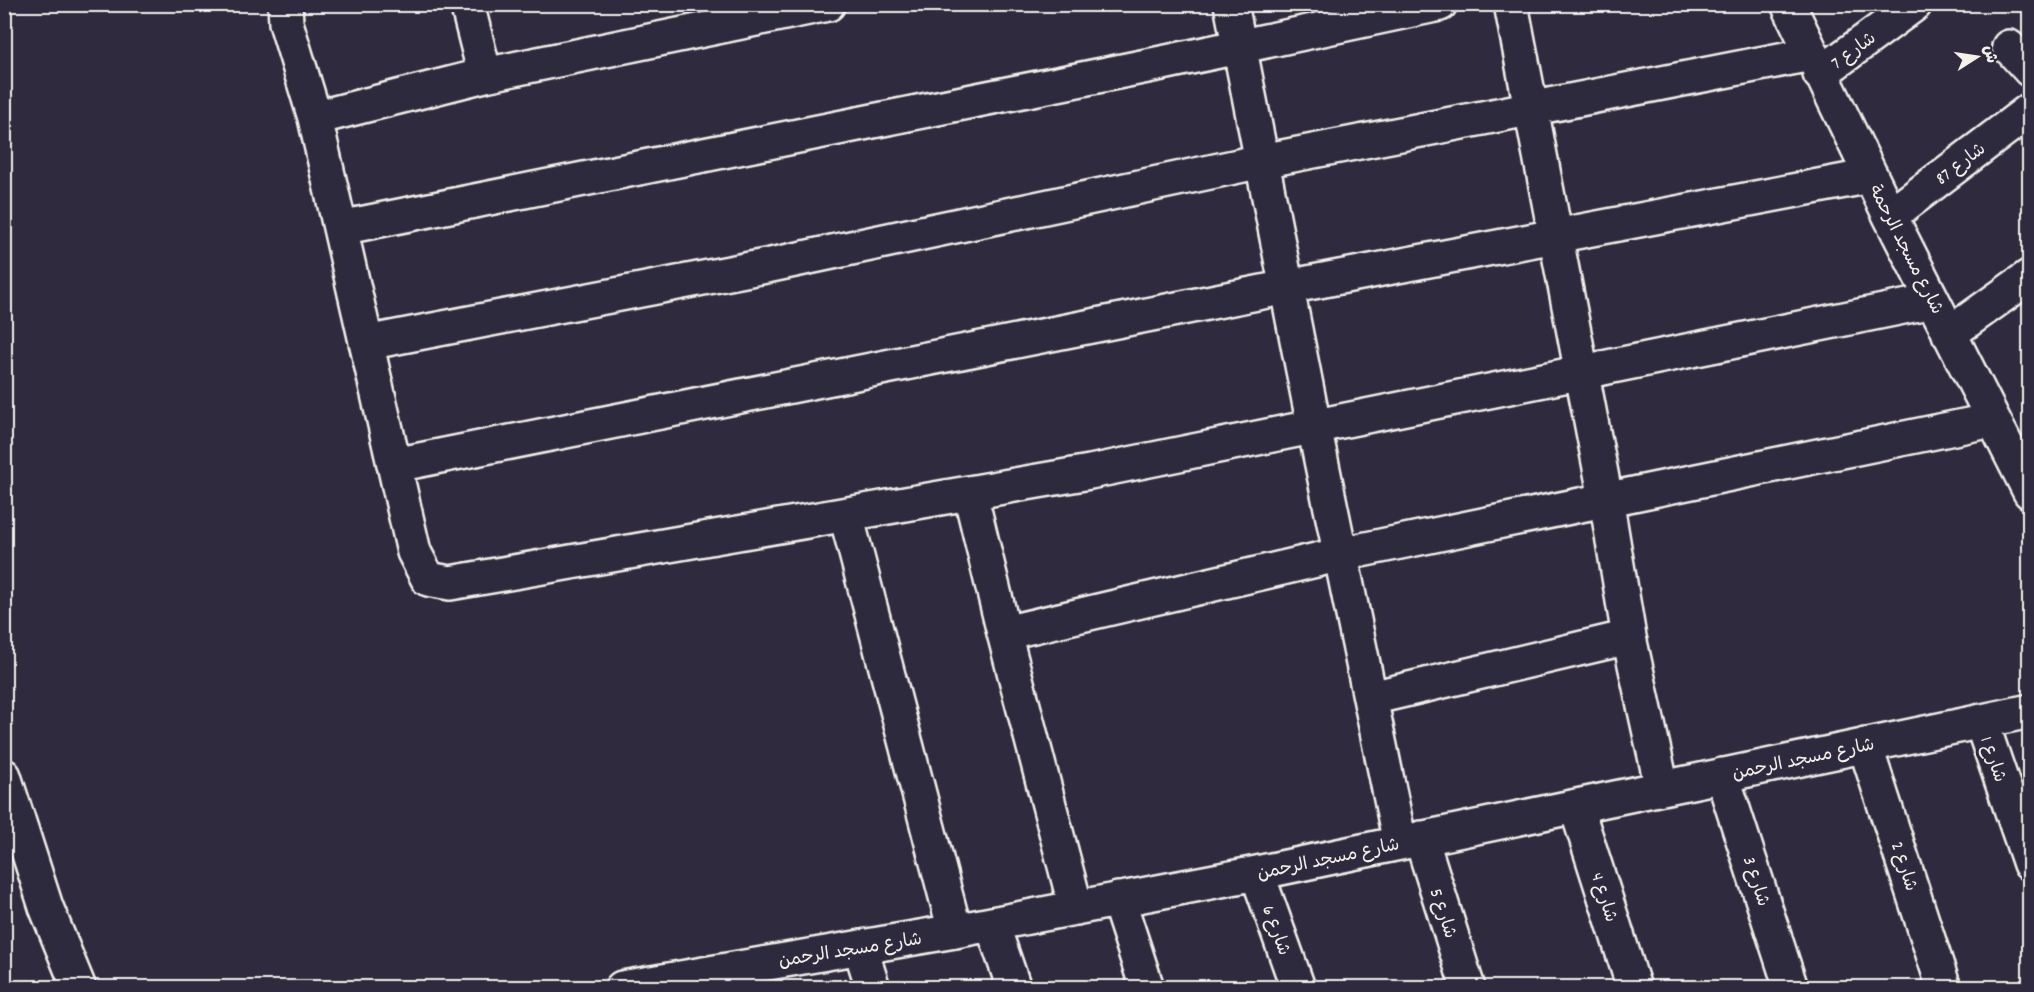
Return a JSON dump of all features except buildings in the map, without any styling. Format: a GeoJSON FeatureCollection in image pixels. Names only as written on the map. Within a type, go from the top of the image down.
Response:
{"type":"FeatureCollection","features":[{"type":"Feature","properties":{"kind":"street"},"geometry":{"type":"LineString","coordinates":[[285,4],[286,23],[315,118],[414,552],[428,579],[450,584],[1090,471],[1933,301]]}},
{"type":"Feature","properties":{"kind":"street"},"geometry":{"type":"LineString","coordinates":[[466,4],[485,75]]}},
{"type":"Feature","properties":{"kind":"street"},"geometry":{"type":"LineString","coordinates":[[315,118],[485,75],[828,4]]}},
{"type":"Feature","properties":{"kind":"street","name":"شارع 5"},"geometry":{"type":"LineString","coordinates":[[1231,4],[1314,426],[1371,698],[1411,841],[1468,987]]}},
{"type":"Feature","properties":{"kind":"street"},"geometry":{"type":"LineString","coordinates":[[340,228],[1239,47],[1440,4]]}},
{"type":"Feature","properties":{"kind":"street"},"geometry":{"type":"LineString","coordinates":[[1511,4],[1606,500],[1629,637],[1662,788]]}},
{"type":"Feature","properties":{"kind":"street","name":"شارع مسجد الرحمة"},"geometry":{"type":"LineString","coordinates":[[1788,4],[1949,334],[2027,481]]}},
{"type":"Feature","properties":{"kind":"street","name":"شارع 7"},"geometry":{"type":"LineString","coordinates":[[1816,64],[1915,4]]}},
{"type":"Feature","properties":{"kind":"street"},"geometry":{"type":"LineString","coordinates":[[366,343],[771,265],[1262,161],[1532,108],[1816,64]]}},
{"type":"Feature","properties":{"kind":"street","name":"شارع 87"},"geometry":{"type":"LineString","coordinates":[[1890,216],[2030,110]]}},
{"type":"Feature","properties":{"kind":"street"},"geometry":{"type":"LineString","coordinates":[[394,465],[1287,287],[1871,176]]}},
{"type":"Feature","properties":{"kind":"street"},"geometry":{"type":"LineString","coordinates":[[1949,334],[2030,276]]}},
{"type":"Feature","properties":{"kind":"street"},"geometry":{"type":"LineString","coordinates":[[1004,633],[1342,554],[1994,420]]}},
{"type":"Feature","properties":{"kind":"street"},"geometry":{"type":"LineString","coordinates":[[970,493],[1076,908]]}},
{"type":"Feature","properties":{"kind":"street"},"geometry":{"type":"LineString","coordinates":[[846,514],[955,932]]}},
{"type":"Feature","properties":{"kind":"street"},"geometry":{"type":"LineString","coordinates":[[1371,698],[1629,637]]}},
{"type":"Feature","properties":{"kind":"street","name":"شارع مسجد الرحمن"},"geometry":{"type":"LineString","coordinates":[[631,987],[731,978],[860,947],[955,932],[1257,873],[2030,711]]}},
{"type":"Feature","properties":{"kind":"street","name":"شارع 1"},"geometry":{"type":"LineString","coordinates":[[1981,721],[2030,864]]}},
{"type":"Feature","properties":{"kind":"street","name":"شارع 2"},"geometry":{"type":"LineString","coordinates":[[1865,746],[1944,987]]}},
{"type":"Feature","properties":{"kind":"street","name":"شارع 3"},"geometry":{"type":"LineString","coordinates":[[1722,775],[1791,987]]}},
{"type":"Feature","properties":{"kind":"street"},"geometry":{"type":"LineString","coordinates":[[4,776],[46,907],[79,987]]}},
{"type":"Feature","properties":{"kind":"street","name":"شارع 4"},"geometry":{"type":"LineString","coordinates":[[1576,806],[1634,987]]}},
{"type":"Feature","properties":{"kind":"street","name":"شارع 6"},"geometry":{"type":"LineString","coordinates":[[1257,873],[1298,987]]}},
{"type":"Feature","properties":{"kind":"street"},"geometry":{"type":"LineString","coordinates":[[1118,899],[1147,987]]}},
{"type":"Feature","properties":{"kind":"street"},"geometry":{"type":"LineString","coordinates":[[992,924],[1014,987]]}},
{"type":"Feature","properties":{"kind":"street"},"geometry":{"type":"LineString","coordinates":[[860,947],[873,987]]}}]}
